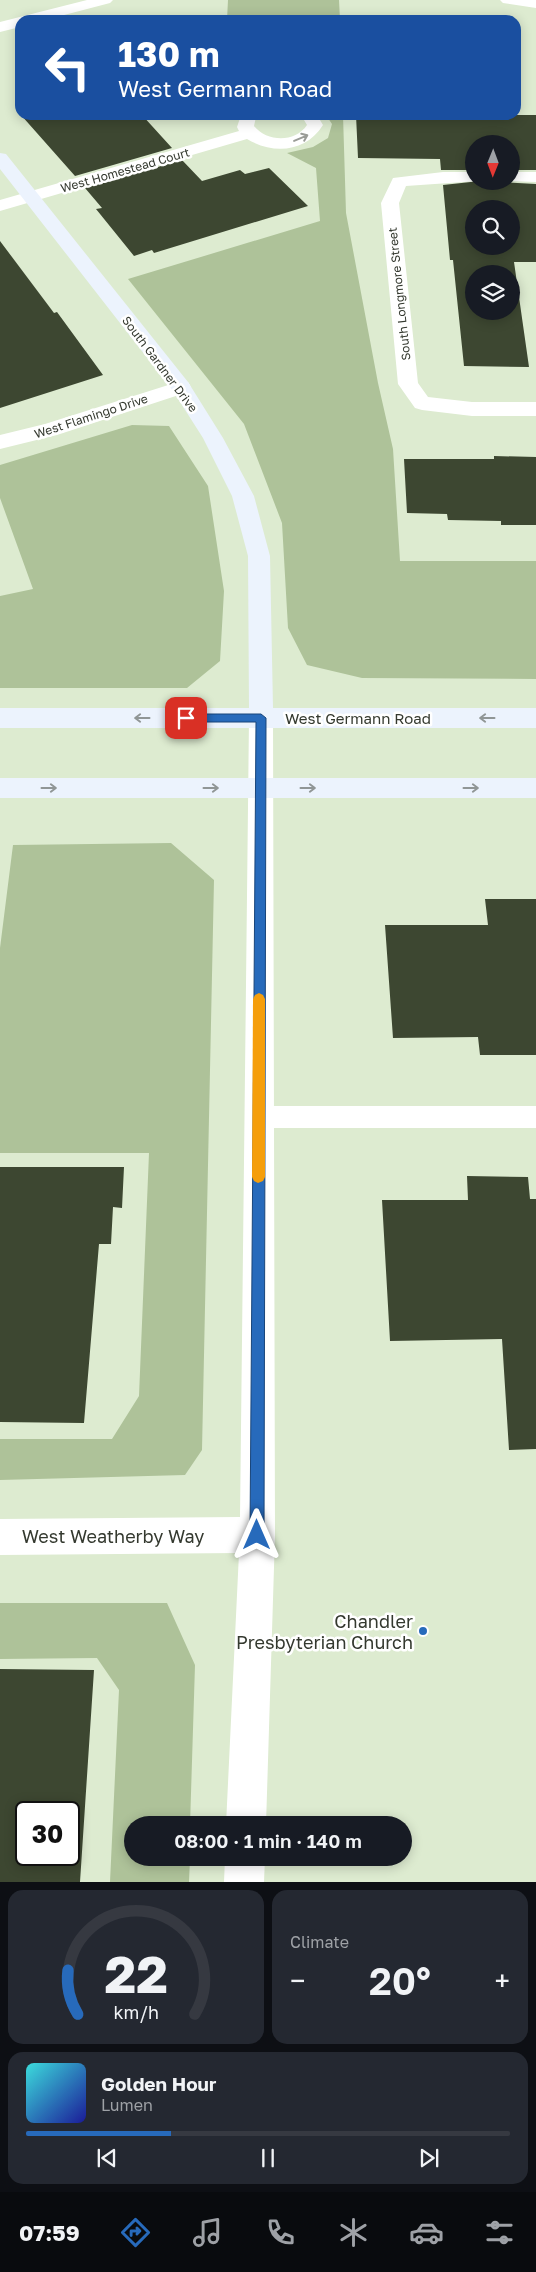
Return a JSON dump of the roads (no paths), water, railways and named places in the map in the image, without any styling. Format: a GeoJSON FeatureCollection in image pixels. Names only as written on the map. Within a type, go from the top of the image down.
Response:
{"type":"FeatureCollection","features":[{"type":"Feature","properties":{"kind":"street"},"geometry":{"type":"LineString","coordinates":[[46,15],[105,0]]}},
{"type":"Feature","properties":{"kind":"street"},"geometry":{"type":"LineString","coordinates":[[508,0],[536,3]]}},
{"type":"Feature","properties":{"kind":"street"},"geometry":{"type":"LineString","coordinates":[[0,27],[15,23]]}},
{"type":"Feature","properties":{"kind":"street"},"geometry":{"type":"LineString","coordinates":[[246,120],[245,127],[249,133],[269,142],[294,142],[305,138],[316,125],[312,120]]}},
{"type":"Feature","properties":{"kind":"street","name":"West Homestead Court"},"geometry":{"type":"LineString","coordinates":[[0,206],[249,133]]}},
{"type":"Feature","properties":{"kind":"street","name":"South Gardner Drive"},"geometry":{"type":"LineString","coordinates":[[0,158],[181,387],[213,438],[243,496],[259,556],[261,718]]}},
{"type":"Feature","properties":{"kind":"street","name":"South Longmore Street"},"geometry":{"type":"LineString","coordinates":[[465,177],[443,177],[399,182],[390,203],[408,384],[422,403],[472,409],[536,409]]}},
{"type":"Feature","properties":{"kind":"street"},"geometry":{"type":"LineString","coordinates":[[520,177],[536,177]]}},
{"type":"Feature","properties":{"kind":"street","name":"West Flamingo Drive"},"geometry":{"type":"LineString","coordinates":[[0,442],[50,430],[181,387]]}},
{"type":"Feature","properties":{"kind":"street","name":"West Germann Road"},"geometry":{"type":"LineString","coordinates":[[0,718],[536,718]]}},
{"type":"Feature","properties":{"kind":"street"},"geometry":{"type":"LineString","coordinates":[[246,1816],[257,1535],[261,718]]}},
{"type":"Feature","properties":{"kind":"street"},"geometry":{"type":"LineString","coordinates":[[0,788],[536,788]]}},
{"type":"Feature","properties":{"kind":"street","name":"West Weatherby Way"},"geometry":{"type":"LineString","coordinates":[[0,1537],[257,1535]]}},
{"type":"Feature","properties":{"kind":"street"},"geometry":{"type":"LineString","coordinates":[[244,1866],[244,1882]]}},
{"type":"Feature","properties":{"kind":"lane"},"geometry":{"type":"LineString","coordinates":[[259,1117],[536,1117]]}},
{"type":"Feature","properties":{"kind":"place","name":"Chandler Presbyterian Church"},"geometry":{"type":"Point","coordinates":[423,1631]}}]}
